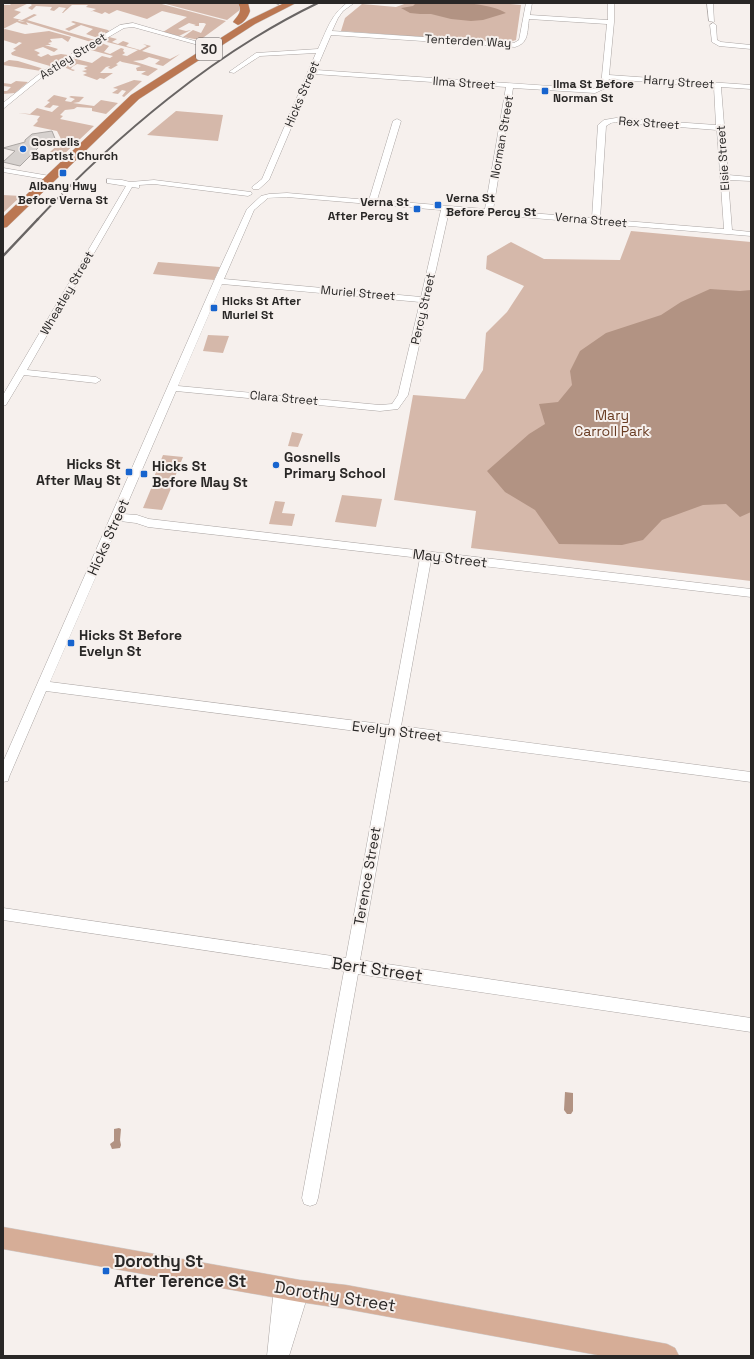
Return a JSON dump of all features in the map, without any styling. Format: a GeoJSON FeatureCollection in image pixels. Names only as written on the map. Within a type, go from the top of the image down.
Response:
{"type":"FeatureCollection","features":[{"type":"Feature","properties":{"kind":"highway"},"geometry":{"type":"LineString","coordinates":[[238,22],[245,14],[246,10],[243,3]]}},
{"type":"Feature","properties":{"kind":"highway","name":"30"},"geometry":{"type":"LineString","coordinates":[[136,97],[139,90],[202,44],[238,22],[274,3]]}},
{"type":"Feature","properties":{"kind":"highway","name":"30"},"geometry":{"type":"LineString","coordinates":[[3,224],[136,97],[160,80],[252,22],[285,4]]}},
{"type":"Feature","properties":{"kind":"main road","name":"Dorothy Street"},"geometry":{"type":"LineString","coordinates":[[3,1238],[292,1290],[346,1297],[667,1356]]}},
{"type":"Feature","properties":{"kind":"street","name":"Hicks Street"},"geometry":{"type":"LineString","coordinates":[[3,777],[173,388],[218,281],[252,209],[267,190],[311,72],[334,18],[341,10],[351,3]]}},
{"type":"Feature","properties":{"kind":"street","name":"Tenterden Way"},"geometry":{"type":"LineString","coordinates":[[328,33],[516,45],[522,41],[528,3]]}},
{"type":"Feature","properties":{"kind":"street"},"geometry":{"type":"LineString","coordinates":[[606,77],[611,22],[611,3]]}},
{"type":"Feature","properties":{"kind":"street"},"geometry":{"type":"LineString","coordinates":[[710,3],[714,41],[719,44],[751,47]]}},
{"type":"Feature","properties":{"kind":"street"},"geometry":{"type":"LineString","coordinates":[[526,17],[611,22]]}},
{"type":"Feature","properties":{"kind":"street","name":"Astley Street"},"geometry":{"type":"LineString","coordinates":[[3,107],[49,69],[122,26],[128,25],[202,44]]}},
{"type":"Feature","properties":{"kind":"street"},"geometry":{"type":"LineString","coordinates":[[232,72],[258,54],[320,51]]}},
{"type":"Feature","properties":{"kind":"street","name":"Ilma Street"},"geometry":{"type":"LineString","coordinates":[[311,72],[593,92],[603,88],[606,77]]}},
{"type":"Feature","properties":{"kind":"street","name":"Harry Street"},"geometry":{"type":"LineString","coordinates":[[606,77],[751,87]]}},
{"type":"Feature","properties":{"kind":"street","name":"Elsie Street"},"geometry":{"type":"LineString","coordinates":[[718,84],[728,232]]}},
{"type":"Feature","properties":{"kind":"street","name":"Norman Street"},"geometry":{"type":"LineString","coordinates":[[488,212],[510,86]]}},
{"type":"Feature","properties":{"kind":"street","name":"Rex Street"},"geometry":{"type":"LineString","coordinates":[[596,221],[602,125],[604,123],[616,120],[721,128]]}},
{"type":"Feature","properties":{"kind":"street"},"geometry":{"type":"LineString","coordinates":[[372,202],[397,121]]}},
{"type":"Feature","properties":{"kind":"street"},"geometry":{"type":"LineString","coordinates":[[3,170],[50,178]]}},
{"type":"Feature","properties":{"kind":"street"},"geometry":{"type":"LineString","coordinates":[[724,177],[751,179]]}},
{"type":"Feature","properties":{"kind":"street"},"geometry":{"type":"LineString","coordinates":[[110,181],[134,185],[160,184],[232,191],[251,192],[267,190]]}},
{"type":"Feature","properties":{"kind":"street","name":"Wheatley Street"},"geometry":{"type":"LineString","coordinates":[[3,403],[124,196],[124,193],[134,185]]}},
{"type":"Feature","properties":{"kind":"street"},"geometry":{"type":"LineString","coordinates":[[251,192],[267,190]]}},
{"type":"Feature","properties":{"kind":"street","name":"Verna Street"},"geometry":{"type":"LineString","coordinates":[[267,190],[287,195],[751,234]]}},
{"type":"Feature","properties":{"kind":"street"},"geometry":{"type":"LineString","coordinates":[[251,192],[252,209]]}},
{"type":"Feature","properties":{"kind":"street","name":"Percy Street"},"geometry":{"type":"LineString","coordinates":[[394,407],[403,395],[446,208]]}},
{"type":"Feature","properties":{"kind":"street","name":"Muriel Street"},"geometry":{"type":"LineString","coordinates":[[218,281],[425,300]]}},
{"type":"Feature","properties":{"kind":"street"},"geometry":{"type":"LineString","coordinates":[[21,372],[96,380]]}},
{"type":"Feature","properties":{"kind":"street","name":"Clara Street"},"geometry":{"type":"LineString","coordinates":[[173,388],[380,408],[394,407]]}},
{"type":"Feature","properties":{"kind":"street","name":"May Street"},"geometry":{"type":"LineString","coordinates":[[115,521],[135,526],[148,523],[751,593]]}},
{"type":"Feature","properties":{"kind":"street","name":"Terence Street"},"geometry":{"type":"LineString","coordinates":[[310,1198],[393,730],[426,555]]}},
{"type":"Feature","properties":{"kind":"street","name":"Evelyn Street"},"geometry":{"type":"LineString","coordinates":[[42,686],[751,777]]}},
{"type":"Feature","properties":{"kind":"street","name":"Bert Street"},"geometry":{"type":"LineString","coordinates":[[3,914],[751,1025]]}},
{"type":"Feature","properties":{"kind":"street"},"geometry":{"type":"LineString","coordinates":[[276,1356],[292,1290]]}},
{"type":"Feature","properties":{"kind":"street"},"geometry":{"type":"LineString","coordinates":[[280,1356],[292,1290]]}},
{"type":"Feature","properties":{"kind":"green space"},"geometry":{"type":"Polygon","coordinates":[[[12,3],[29,3],[14,10],[21,12],[13,18],[22,20],[34,14],[37,15],[27,20],[95,40],[91,42],[26,22],[28,25],[17,22],[3,29],[3,5],[10,5],[12,3]]]}},
{"type":"Feature","properties":{"kind":"green space"},"geometry":{"type":"Polygon","coordinates":[[[29,3],[158,3],[226,21],[200,40],[183,37],[193,30],[201,33],[206,24],[199,23],[199,26],[194,26],[196,25],[189,23],[178,29],[186,31],[191,30],[179,36],[163,32],[187,17],[162,11],[147,19],[117,10],[109,14],[105,12],[102,14],[93,11],[90,12],[96,9],[86,7],[88,5],[72,5],[63,13],[66,8],[59,7],[54,11],[50,10],[52,7],[36,6],[32,10],[28,8],[32,5],[29,3]]]}},
{"type":"Feature","properties":{"kind":"green space"},"geometry":{"type":"Polygon","coordinates":[[[162,3],[240,3],[241,9],[227,20],[162,3]]]}},
{"type":"Feature","properties":{"kind":"green space"},"geometry":{"type":"Polygon","coordinates":[[[407,3],[500,3],[521,5],[516,40],[506,43],[341,31],[345,18],[362,4],[396,7],[407,3]]]}},
{"type":"Feature","properties":{"kind":"green space"},"geometry":{"type":"Polygon","coordinates":[[[73,21],[108,30],[110,32],[103,35],[99,34],[102,36],[98,38],[86,34],[93,29],[81,25],[69,31],[65,29],[76,24],[71,22],[73,21]]]}},
{"type":"Feature","properties":{"kind":"green space"},"geometry":{"type":"Polygon","coordinates":[[[5,29],[25,34],[49,31],[71,37],[68,42],[62,38],[50,39],[52,42],[48,43],[51,45],[45,45],[58,49],[54,52],[43,47],[34,50],[40,53],[37,55],[41,57],[48,54],[51,56],[61,54],[68,55],[50,66],[12,55],[11,53],[16,50],[13,49],[22,43],[19,42],[16,44],[3,40],[3,30],[5,29]]]}},
{"type":"Feature","properties":{"kind":"green space"},"geometry":{"type":"Polygon","coordinates":[[[109,37],[117,39],[112,42],[118,44],[123,41],[129,43],[126,46],[140,50],[147,46],[143,44],[151,46],[142,51],[170,59],[180,54],[163,66],[155,64],[160,60],[149,57],[143,60],[133,61],[158,69],[148,76],[141,74],[146,71],[137,71],[136,68],[141,66],[120,61],[116,64],[118,65],[111,69],[108,68],[110,66],[106,67],[100,73],[113,73],[104,79],[100,78],[97,80],[83,75],[87,73],[82,71],[87,70],[84,68],[88,66],[77,64],[72,67],[71,69],[75,70],[73,71],[59,65],[72,58],[92,63],[102,56],[110,58],[113,56],[87,49],[99,42],[109,46],[104,52],[110,54],[121,48],[124,49],[123,51],[125,53],[122,55],[127,56],[138,50],[103,41],[109,37]]]}},
{"type":"Feature","properties":{"kind":"green space"},"geometry":{"type":"Polygon","coordinates":[[[9,60],[18,61],[44,69],[41,71],[3,65],[3,63],[9,60]]]}},
{"type":"Feature","properties":{"kind":"green space"},"geometry":{"type":"Polygon","coordinates":[[[134,80],[142,81],[124,97],[122,96],[126,91],[122,90],[118,94],[112,93],[118,89],[113,88],[134,80]]]}},
{"type":"Feature","properties":{"kind":"green space"},"geometry":{"type":"Polygon","coordinates":[[[16,81],[28,82],[15,93],[3,94],[3,91],[7,91],[11,87],[3,86],[3,83],[11,84],[16,81]]]}},
{"type":"Feature","properties":{"kind":"green space"},"geometry":{"type":"Polygon","coordinates":[[[54,95],[67,98],[65,101],[71,102],[75,99],[69,97],[71,96],[84,97],[79,102],[73,103],[94,106],[101,100],[118,103],[106,114],[92,111],[92,108],[77,107],[74,109],[65,110],[60,115],[63,116],[60,119],[94,126],[64,154],[50,152],[62,141],[57,131],[33,126],[38,121],[37,120],[40,116],[18,113],[30,114],[37,108],[52,112],[59,106],[53,105],[50,108],[44,107],[50,102],[47,101],[54,95]]]}},
{"type":"Feature","properties":{"kind":"green space"},"geometry":{"type":"Polygon","coordinates":[[[176,111],[223,115],[218,141],[147,135],[176,111]]]}},
{"type":"Feature","properties":{"kind":"green space"},"geometry":{"type":"Polygon","coordinates":[[[3,195],[21,196],[3,213],[3,195]]]}},
{"type":"Feature","properties":{"kind":"green space","name":"Mary Carroll Park"},"geometry":{"type":"Polygon","coordinates":[[[631,231],[751,242],[751,581],[471,548],[476,511],[394,500],[413,395],[465,399],[483,370],[486,333],[507,312],[524,286],[486,269],[487,256],[511,242],[544,259],[620,260],[631,231]]]}},
{"type":"Feature","properties":{"kind":"green space"},"geometry":{"type":"Polygon","coordinates":[[[158,262],[220,267],[214,280],[153,274],[158,262]]]}},
{"type":"Feature","properties":{"kind":"green space"},"geometry":{"type":"Polygon","coordinates":[[[208,335],[229,336],[223,353],[203,351],[208,335]]]}},
{"type":"Feature","properties":{"kind":"green space"},"geometry":{"type":"Polygon","coordinates":[[[292,432],[303,434],[298,447],[288,446],[292,432]]]}},
{"type":"Feature","properties":{"kind":"green space"},"geometry":{"type":"Polygon","coordinates":[[[163,455],[183,457],[172,484],[152,482],[163,455]]]}},
{"type":"Feature","properties":{"kind":"green space"},"geometry":{"type":"Polygon","coordinates":[[[153,484],[172,486],[162,510],[143,508],[153,484]]]}},
{"type":"Feature","properties":{"kind":"green space"},"geometry":{"type":"Polygon","coordinates":[[[342,495],[382,499],[376,527],[335,522],[342,495]]]}},
{"type":"Feature","properties":{"kind":"green space"},"geometry":{"type":"Polygon","coordinates":[[[275,501],[285,502],[282,513],[295,514],[292,526],[269,524],[275,501]]]}},
{"type":"Feature","properties":{"kind":"shaded area"},"geometry":{"type":"Polygon","coordinates":[[[416,3],[475,4],[487,6],[506,13],[483,20],[471,21],[451,19],[431,14],[410,13],[401,8],[413,6],[416,3]]]}},
{"type":"Feature","properties":{"kind":"shaded area"},"geometry":{"type":"Polygon","coordinates":[[[710,289],[740,291],[751,290],[751,512],[740,517],[726,504],[703,505],[662,520],[643,540],[622,545],[559,544],[535,510],[505,492],[487,471],[529,434],[545,424],[539,404],[558,402],[572,385],[570,371],[580,351],[606,333],[661,315],[681,302],[710,289]]]}},
{"type":"Feature","properties":{"kind":"shaded area"},"geometry":{"type":"Polygon","coordinates":[[[565,1092],[573,1093],[573,1111],[571,1114],[567,1114],[564,1110],[565,1092]]]}},
{"type":"Feature","properties":{"kind":"shaded area"},"geometry":{"type":"Polygon","coordinates":[[[114,1129],[121,1129],[120,1148],[112,1149],[110,1144],[114,1141],[114,1129]]]}},
{"type":"Feature","properties":{"kind":"building","name":"Gosnells Baptist Church"},"geometry":{"type":"Polygon","coordinates":[[[52,131],[56,141],[47,146],[40,146],[20,166],[3,162],[15,151],[3,148],[25,142],[25,140],[32,134],[52,131]]]}},
{"type":"Feature","properties":{"kind":"railway"},"geometry":{"type":"LineString","coordinates":[[37,220],[67,189],[133,128],[204,71],[279,23],[318,3]]}},
{"type":"Feature","properties":{"kind":"railway"},"geometry":{"type":"LineString","coordinates":[[3,256],[38,219]]}},
{"type":"Feature","properties":{"kind":"place","name":"Ilma St Before Norman St"},"geometry":{"type":"Point","coordinates":[545,91]}},
{"type":"Feature","properties":{"kind":"place","name":"Gosnells Baptist Church"},"geometry":{"type":"Point","coordinates":[23,149]}},
{"type":"Feature","properties":{"kind":"place","name":"Albany Hwy Before Verna St"},"geometry":{"type":"Point","coordinates":[63,173]}},
{"type":"Feature","properties":{"kind":"place","name":"Verna St Before Percy St"},"geometry":{"type":"Point","coordinates":[438,205]}},
{"type":"Feature","properties":{"kind":"place","name":"Verna St After Percy St"},"geometry":{"type":"Point","coordinates":[417,209]}},
{"type":"Feature","properties":{"kind":"place","name":"Hicks St After Muriel St"},"geometry":{"type":"Point","coordinates":[214,308]}},
{"type":"Feature","properties":{"kind":"place","name":"Gosnells Primary School"},"geometry":{"type":"Point","coordinates":[276,465]}},
{"type":"Feature","properties":{"kind":"place","name":"Hicks St After May St"},"geometry":{"type":"Point","coordinates":[129,472]}},
{"type":"Feature","properties":{"kind":"place","name":"Hicks St Before May St"},"geometry":{"type":"Point","coordinates":[144,474]}},
{"type":"Feature","properties":{"kind":"place","name":"Hicks St Before Evelyn St"},"geometry":{"type":"Point","coordinates":[71,643]}},
{"type":"Feature","properties":{"kind":"place","name":"Dorothy St After Terence St"},"geometry":{"type":"Point","coordinates":[106,1271]}}]}
